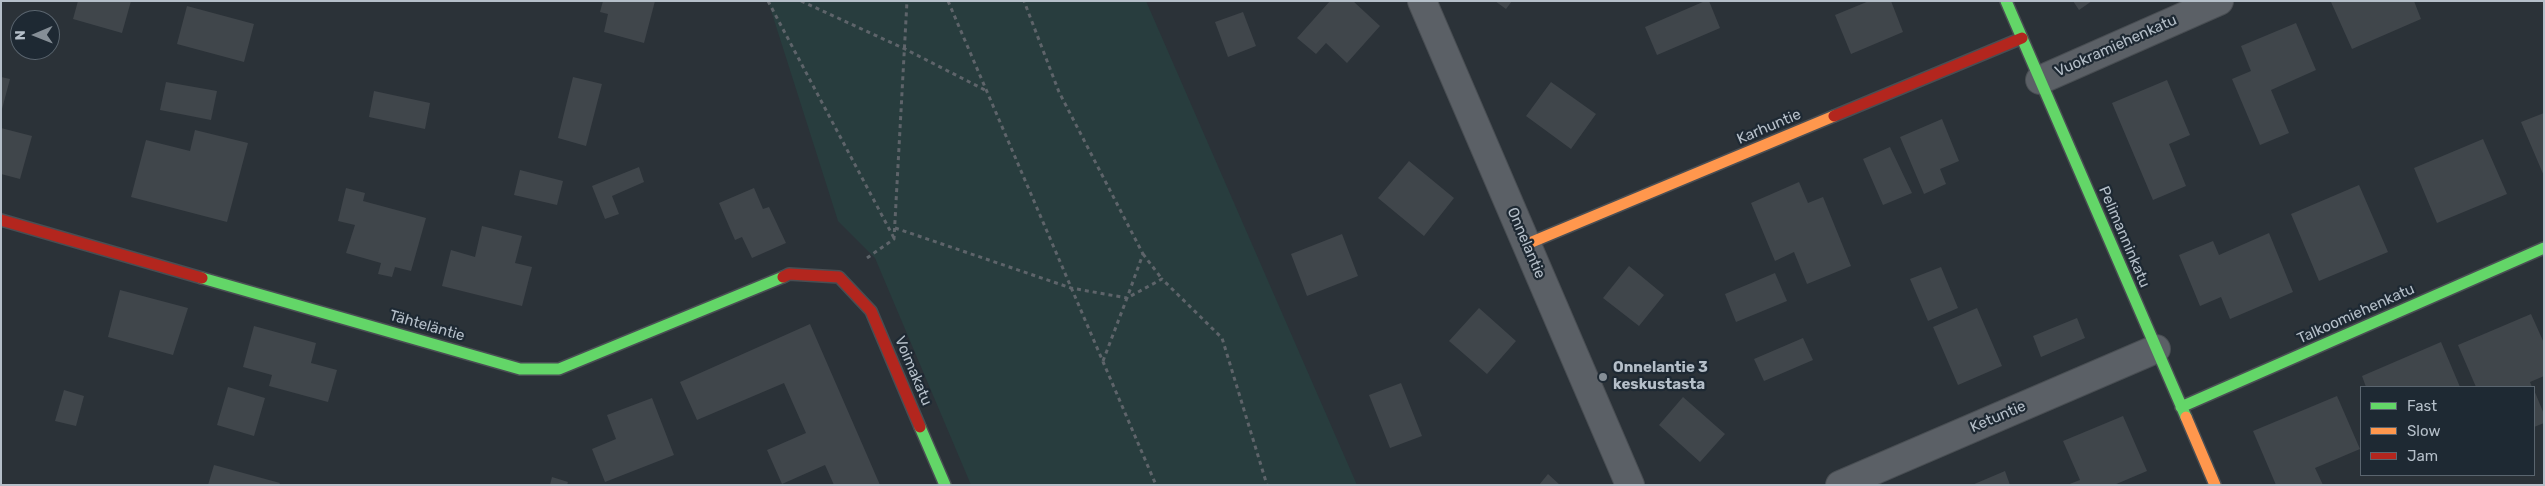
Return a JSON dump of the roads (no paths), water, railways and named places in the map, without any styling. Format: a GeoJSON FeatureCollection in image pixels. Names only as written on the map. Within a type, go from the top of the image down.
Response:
{"type":"FeatureCollection","features":[{"type":"Feature","properties":{"kind":"street","name":"Onnelantie"},"geometry":{"type":"LineString","coordinates":[[1422,1],[1630,485]]}},
{"type":"Feature","properties":{"kind":"street","name":"Pelimanninkatu"},"geometry":{"type":"LineString","coordinates":[[2006,1],[2215,485]]}},
{"type":"Feature","properties":{"kind":"street","name":"Vuokramiehenkatu"},"geometry":{"type":"LineString","coordinates":[[2040,80],[2219,1]]}},
{"type":"Feature","properties":{"kind":"street","name":"Karhuntie"},"geometry":{"type":"LineString","coordinates":[[1527,244],[2022,38]]}},
{"type":"Feature","properties":{"kind":"street","name":"Tähteläntie"},"geometry":{"type":"LineString","coordinates":[[1,220],[520,369],[558,368],[790,274],[839,277]]}},
{"type":"Feature","properties":{"kind":"street","name":"Talkoomiehenkatu"},"geometry":{"type":"LineString","coordinates":[[2181,407],[2544,248]]}},
{"type":"Feature","properties":{"kind":"street","name":"Voimakatu"},"geometry":{"type":"LineString","coordinates":[[839,277],[871,311],[945,485]]}},
{"type":"Feature","properties":{"kind":"street","name":"Ketuntie"},"geometry":{"type":"LineString","coordinates":[[1840,485],[2156,349]]}},
{"type":"Feature","properties":{"kind":"place","name":"Onnelantie 3 keskustasta"},"geometry":{"type":"Point","coordinates":[1603,377]}}]}
